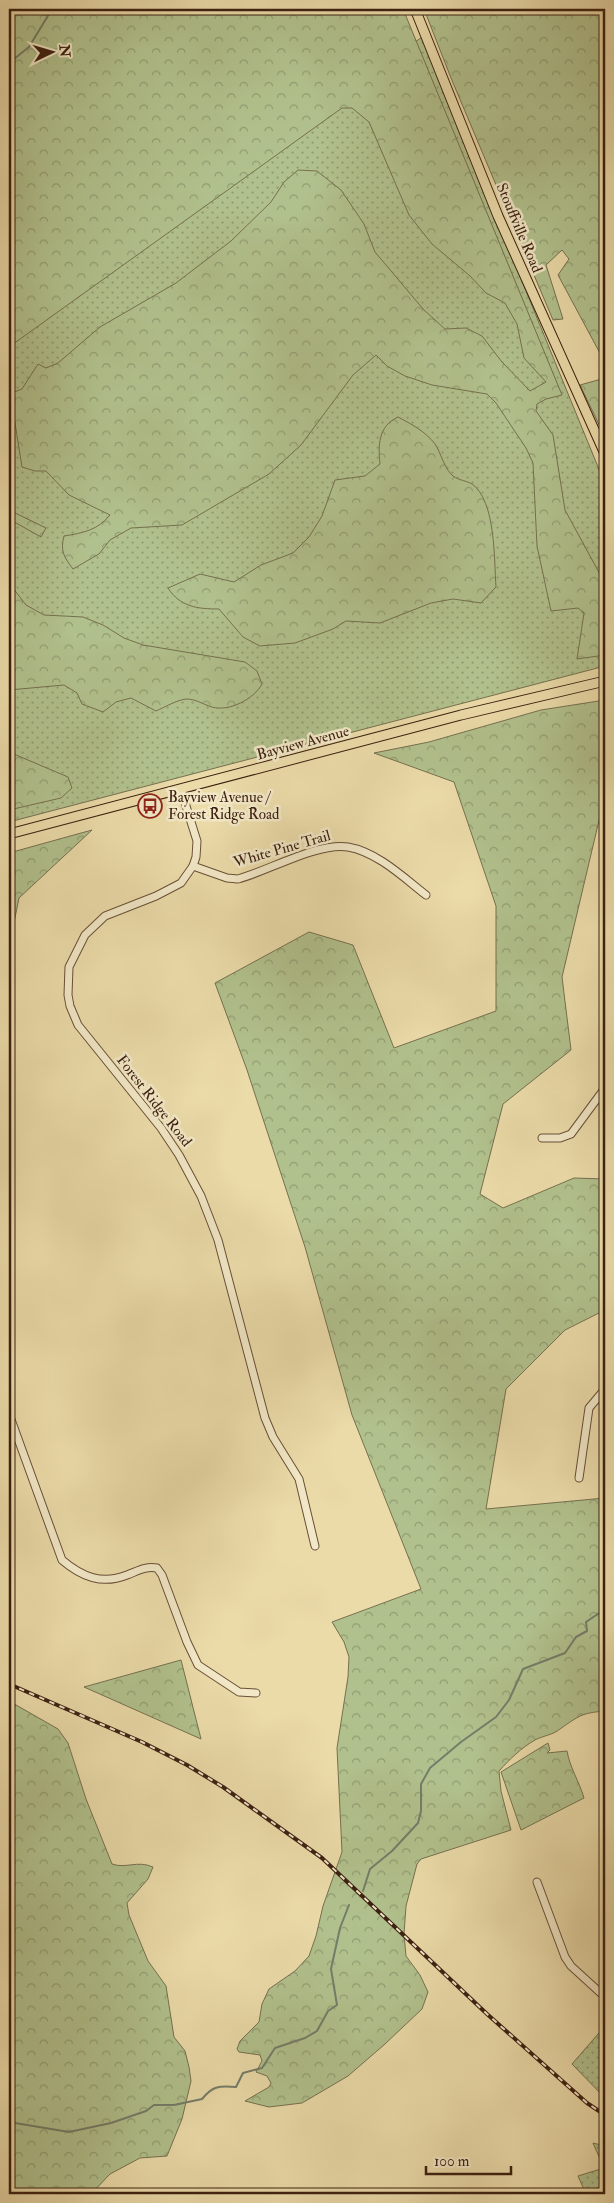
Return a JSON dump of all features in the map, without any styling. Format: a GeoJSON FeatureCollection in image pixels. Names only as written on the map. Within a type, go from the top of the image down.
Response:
{"type":"FeatureCollection","features":[{"type":"Feature","properties":{"kind":"main road","name":"Stouffville Road"},"geometry":{"type":"LineString","coordinates":[[415,9],[498,216],[605,454]]}},
{"type":"Feature","properties":{"kind":"main road","name":"Bayview Avenue"},"geometry":{"type":"LineString","coordinates":[[9,834],[461,715],[605,681]]}},
{"type":"Feature","properties":{"kind":"street"},"geometry":{"type":"LineString","coordinates":[[181,790],[197,841],[196,857],[193,866]]}},
{"type":"Feature","properties":{"kind":"street","name":"White Pine Trail"},"geometry":{"type":"LineString","coordinates":[[193,866],[220,876],[238,879],[319,850],[346,846],[355,848],[385,864],[426,895]]}},
{"type":"Feature","properties":{"kind":"street","name":"Forest Ridge Road"},"geometry":{"type":"LineString","coordinates":[[193,866],[181,883],[156,896],[105,916],[85,935],[69,967],[70,1006],[86,1036],[161,1128],[179,1155],[201,1196],[218,1240],[265,1418],[273,1436],[299,1479],[315,1546]]}},
{"type":"Feature","properties":{"kind":"street"},"geometry":{"type":"LineString","coordinates":[[542,1138],[560,1138],[571,1134],[605,1088]]}},
{"type":"Feature","properties":{"kind":"street"},"geometry":{"type":"LineString","coordinates":[[578,1478],[589,1408],[605,1389]]}},
{"type":"Feature","properties":{"kind":"street"},"geometry":{"type":"LineString","coordinates":[[9,1414],[62,1560],[81,1574],[96,1579],[113,1579],[148,1566],[157,1568],[162,1575],[187,1642],[198,1664],[239,1692],[256,1693]]}},
{"type":"Feature","properties":{"kind":"street"},"geometry":{"type":"LineString","coordinates":[[537,1882],[565,1957],[571,1966],[605,1997]]}},
{"type":"Feature","properties":{"kind":"green space"},"geometry":{"type":"Polygon","coordinates":[[[9,9],[403,9],[562,395],[546,399],[537,404],[536,411],[553,435],[565,510],[602,578],[605,591],[605,655],[577,659],[584,613],[578,608],[551,611],[537,546],[533,463],[526,448],[496,403],[487,394],[432,385],[405,376],[387,366],[376,355],[353,375],[301,445],[269,474],[182,525],[131,528],[110,540],[99,554],[73,569],[64,554],[62,546],[64,536],[90,530],[110,515],[69,495],[46,471],[35,471],[22,467],[15,423],[12,419],[9,422],[9,394],[22,389],[38,364],[46,368],[58,363],[100,327],[176,283],[231,241],[271,202],[284,182],[298,170],[317,171],[341,190],[364,224],[375,252],[424,310],[445,329],[466,328],[482,336],[502,362],[530,391],[546,382],[524,358],[517,324],[505,303],[486,293],[470,276],[432,244],[409,215],[369,122],[352,108],[342,108],[9,347],[9,9]]]}},
{"type":"Feature","properties":{"kind":"green space"},"geometry":{"type":"Polygon","coordinates":[[[424,9],[605,9],[605,356],[602,357],[558,275],[569,259],[562,250],[546,265],[563,319],[553,320],[424,9]]]}},
{"type":"Feature","properties":{"kind":"green space"},"geometry":{"type":"Polygon","coordinates":[[[422,37],[605,484],[605,666],[9,822],[9,321],[35,322],[422,37]]]}},
{"type":"Feature","properties":{"kind":"green space"},"geometry":{"type":"Polygon","coordinates":[[[605,378],[605,437],[580,385],[605,378]]]}},
{"type":"Feature","properties":{"kind":"green space"},"geometry":{"type":"Polygon","coordinates":[[[398,417],[427,435],[435,444],[451,474],[455,478],[472,484],[480,492],[486,503],[494,547],[496,587],[481,603],[453,599],[431,603],[380,623],[346,621],[333,629],[295,643],[260,646],[243,637],[219,609],[190,606],[178,599],[168,588],[200,574],[234,582],[261,565],[293,553],[309,537],[322,516],[335,480],[365,476],[380,464],[379,450],[383,431],[391,421],[398,417]]]}},
{"type":"Feature","properties":{"kind":"green space"},"geometry":{"type":"Polygon","coordinates":[[[9,510],[46,528],[41,537],[9,519],[9,510]]]}},
{"type":"Feature","properties":{"kind":"green space"},"geometry":{"type":"Polygon","coordinates":[[[9,583],[26,605],[44,615],[83,617],[103,625],[124,638],[143,645],[245,662],[257,671],[262,684],[247,699],[226,708],[212,707],[186,699],[156,711],[131,698],[116,702],[103,712],[82,704],[77,693],[64,685],[9,690],[9,583]]]}},
{"type":"Feature","properties":{"kind":"green space"},"geometry":{"type":"Polygon","coordinates":[[[605,700],[605,795],[562,977],[571,1050],[503,1104],[480,1194],[503,1208],[574,1178],[605,1179],[605,1310],[565,1330],[506,1389],[486,1509],[605,1498],[605,1711],[581,1716],[554,1733],[535,1740],[516,1754],[499,1771],[501,1791],[511,1830],[421,1859],[417,1864],[406,1906],[404,1934],[406,1956],[420,1975],[428,1992],[422,2009],[348,2076],[302,2103],[269,2107],[245,2101],[269,2087],[271,2083],[267,2076],[256,2072],[262,2061],[260,2055],[239,2052],[237,2049],[240,2041],[259,2022],[262,2004],[269,1989],[295,1971],[309,1956],[323,1906],[342,1852],[337,1748],[348,1677],[349,1657],[344,1642],[332,1622],[421,1589],[352,1415],[305,1247],[247,1070],[215,983],[309,932],[353,945],[394,1048],[496,1011],[496,906],[454,782],[374,753],[429,742],[541,710],[605,700]]]}},
{"type":"Feature","properties":{"kind":"green space"},"geometry":{"type":"Polygon","coordinates":[[[9,752],[68,777],[72,788],[61,798],[9,810],[9,752]]]}},
{"type":"Feature","properties":{"kind":"green space"},"geometry":{"type":"Polygon","coordinates":[[[92,830],[19,898],[9,947],[9,853],[92,830]]]}},
{"type":"Feature","properties":{"kind":"green space"},"geometry":{"type":"Polygon","coordinates":[[[181,1660],[201,1739],[84,1687],[181,1660]]]}},
{"type":"Feature","properties":{"kind":"green space"},"geometry":{"type":"Polygon","coordinates":[[[9,1701],[58,1729],[68,1743],[86,1799],[112,1864],[122,1866],[142,1864],[153,1867],[148,1879],[127,1903],[129,1915],[148,1961],[166,1986],[174,2037],[185,2051],[189,2067],[191,2081],[182,2119],[167,2156],[140,2158],[110,2174],[91,2194],[9,2194],[9,1701]]]}},
{"type":"Feature","properties":{"kind":"green space"},"geometry":{"type":"Polygon","coordinates":[[[548,1743],[550,1750],[547,1753],[567,1751],[584,1798],[521,1830],[501,1772],[548,1743]]]}},
{"type":"Feature","properties":{"kind":"green space"},"geometry":{"type":"Polygon","coordinates":[[[605,2026],[605,2098],[572,2064],[605,2026]]]}},
{"type":"Feature","properties":{"kind":"green space"},"geometry":{"type":"Polygon","coordinates":[[[593,2143],[605,2146],[605,2194],[586,2194],[578,2176],[604,2168],[593,2143]]]}},
{"type":"Feature","properties":{"kind":"waterway"},"geometry":{"type":"LineString","coordinates":[[9,63],[29,47],[52,9]]}},
{"type":"Feature","properties":{"kind":"waterway"},"geometry":{"type":"LineString","coordinates":[[363,1891],[370,1869],[392,1851],[418,1823],[421,1811],[421,1784],[430,1768],[461,1742],[496,1717],[509,1700],[523,1669],[565,1653],[576,1637],[587,1631],[586,1622],[605,1609]]}},
{"type":"Feature","properties":{"kind":"waterway"},"geometry":{"type":"LineString","coordinates":[[9,2122],[69,2132],[111,2123],[146,2111],[154,2105],[174,2105],[202,2099],[216,2088],[225,2086],[236,2087],[243,2073],[262,2068],[275,2048],[305,2038],[317,2031],[328,2011],[337,2005],[331,1969],[340,1928],[349,1905]]}},
{"type":"Feature","properties":{"kind":"railway"},"geometry":{"type":"LineString","coordinates":[[9,1684],[142,1742],[187,1765],[223,1787],[322,1858],[487,2014],[587,2103],[605,2115]]}},
{"type":"Feature","properties":{"kind":"place","name":"Bayview Avenue / Forest Ridge Road"},"geometry":{"type":"Point","coordinates":[150,806]}}]}
